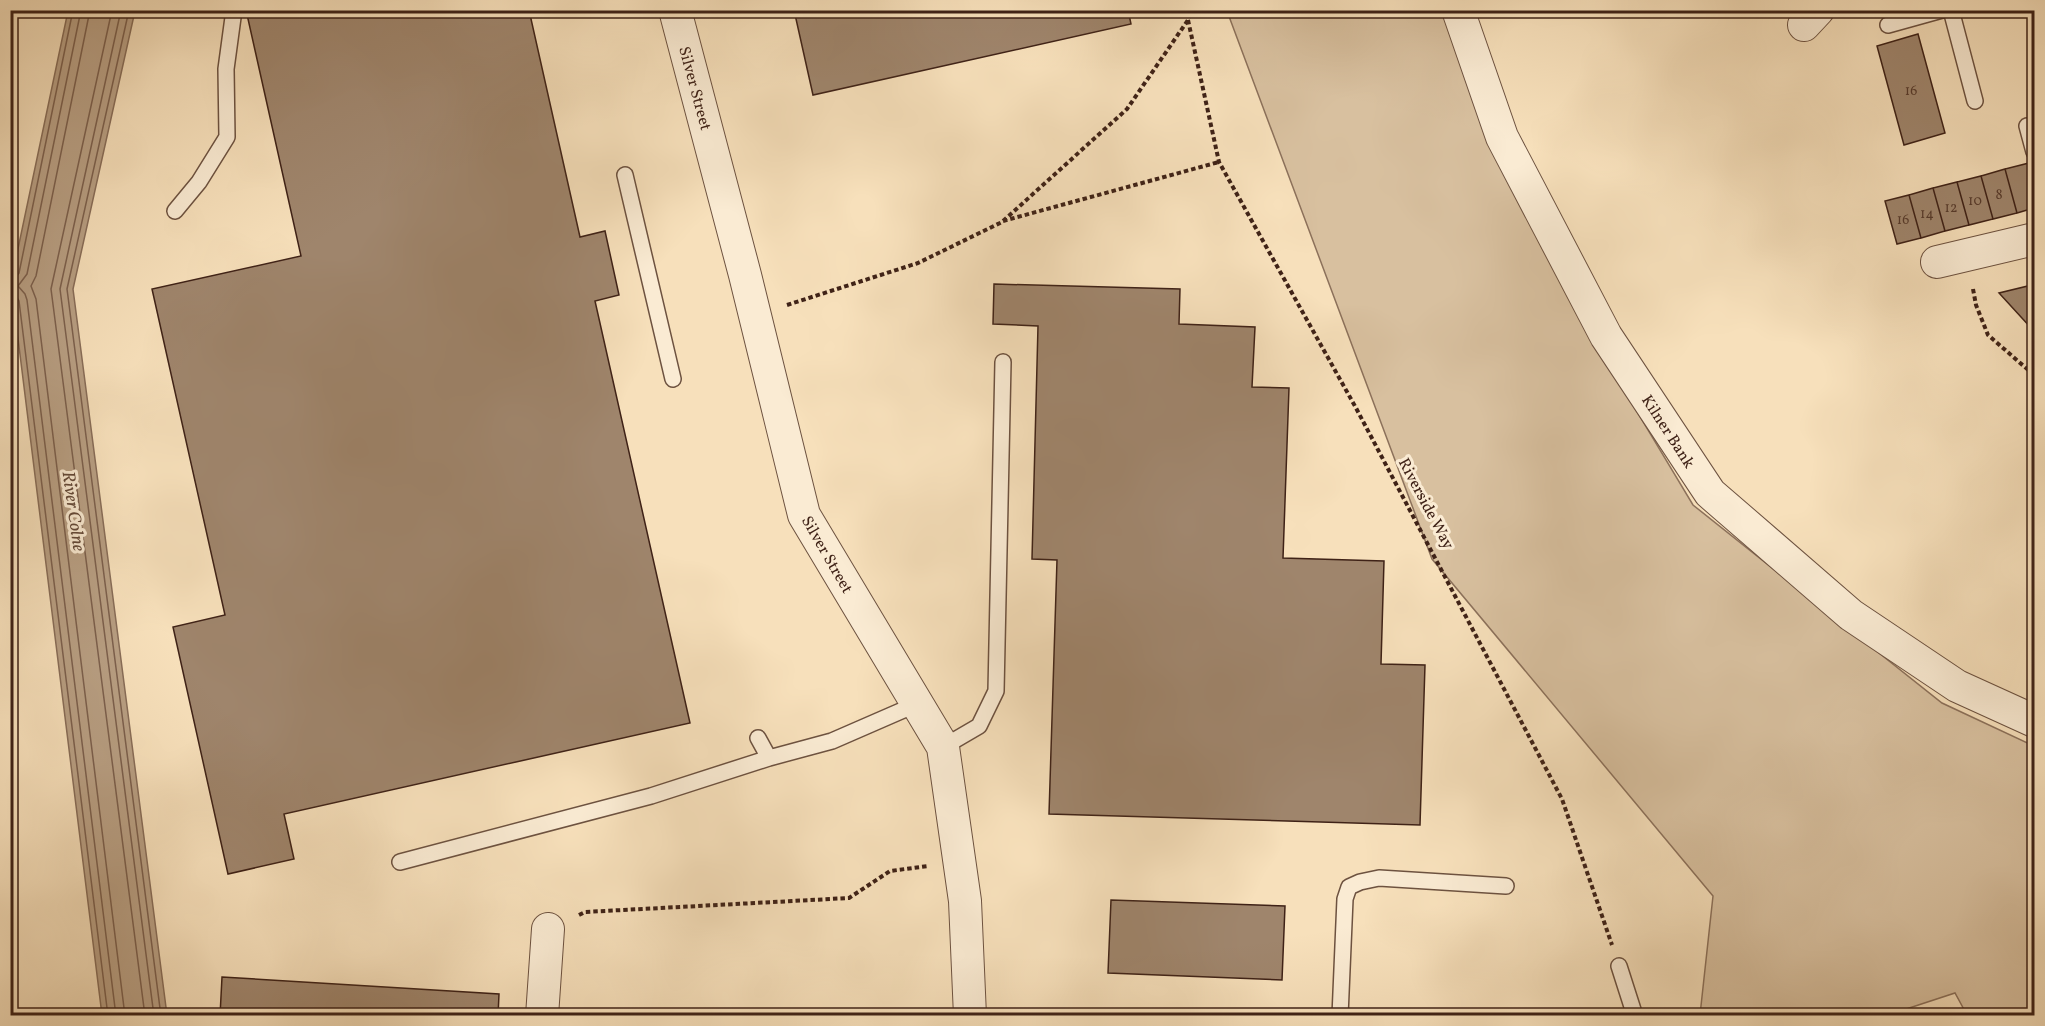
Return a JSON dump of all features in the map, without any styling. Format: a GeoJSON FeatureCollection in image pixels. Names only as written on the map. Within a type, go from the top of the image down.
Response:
{"type":"FeatureCollection","features":[{"type":"Feature","properties":{"kind":"street","name":"Silver Street"},"geometry":{"type":"LineString","coordinates":[[675,10],[804,515],[943,747],[965,902],[970,1016]]}},
{"type":"Feature","properties":{"kind":"street","name":"Kilner Bank"},"geometry":{"type":"LineString","coordinates":[[1458,10],[1498,127],[1606,336],[1710,493],[1851,615],[1957,686],[2034,721]]}},
{"type":"Feature","properties":{"kind":"street"},"geometry":{"type":"LineString","coordinates":[[1937,262],[2034,239]]}},
{"type":"Feature","properties":{"kind":"street"},"geometry":{"type":"LineString","coordinates":[[542,1016],[548,929]]}},
{"type":"Feature","properties":{"kind":"lane"},"geometry":{"type":"LineString","coordinates":[[174,211],[199,182],[227,137],[225,69],[234,10]]}},
{"type":"Feature","properties":{"kind":"lane"},"geometry":{"type":"LineString","coordinates":[[1888,26],[1942,10]]}},
{"type":"Feature","properties":{"kind":"lane"},"geometry":{"type":"LineString","coordinates":[[1950,10],[1975,101]]}},
{"type":"Feature","properties":{"kind":"lane"},"geometry":{"type":"LineString","coordinates":[[2027,126],[2034,152]]}},
{"type":"Feature","properties":{"kind":"lane"},"geometry":{"type":"LineString","coordinates":[[625,175],[673,379]]}},
{"type":"Feature","properties":{"kind":"lane"},"geometry":{"type":"LineString","coordinates":[[943,747],[979,726],[996,691],[1003,362]]}},
{"type":"Feature","properties":{"kind":"lane"},"geometry":{"type":"LineString","coordinates":[[400,862],[651,796],[832,741],[917,704]]}},
{"type":"Feature","properties":{"kind":"lane"},"geometry":{"type":"LineString","coordinates":[[758,738],[769,759]]}},
{"type":"Feature","properties":{"kind":"lane"},"geometry":{"type":"LineString","coordinates":[[1340,1016],[1345,899],[1349,887],[1379,878],[1506,886]]}},
{"type":"Feature","properties":{"kind":"lane"},"geometry":{"type":"LineString","coordinates":[[1619,966],[1635,1016]]}},
{"type":"Feature","properties":{"kind":"path"},"geometry":{"type":"LineString","coordinates":[[1002,222],[1127,109],[1188,20],[1192,10]]}},
{"type":"Feature","properties":{"kind":"path","name":"Riverside Way"},"geometry":{"type":"LineString","coordinates":[[1188,20],[1219,162],[1356,408],[1562,799],[1619,966]]}},
{"type":"Feature","properties":{"kind":"path"},"geometry":{"type":"LineString","coordinates":[[755,316],[918,263],[1002,222],[1219,162]]}},
{"type":"Feature","properties":{"kind":"path"},"geometry":{"type":"LineString","coordinates":[[1937,262],[1972,284],[1976,305],[1988,335],[2034,375]]}},
{"type":"Feature","properties":{"kind":"path"},"geometry":{"type":"LineString","coordinates":[[548,929],[585,912],[849,898],[890,871],[959,862]]}},
{"type":"Feature","properties":{"kind":"shaded area"},"geometry":{"type":"Polygon","coordinates":[[[1227,11],[1443,11],[1488,142],[1588,330],[1693,505],[1942,703],[2034,746],[2034,1015],[1967,1015],[1955,993],[1888,1015],[1700,1015],[1713,896],[1432,559],[1227,11]]]}},
{"type":"Feature","properties":{"kind":"water","name":"River Colne"},"geometry":{"type":"Polygon","coordinates":[[[68,11],[135,11],[73,289],[167,1015],[102,1015],[11,282],[68,11]]]}},
{"type":"Feature","properties":{"kind":"building"},"geometry":{"type":"Polygon","coordinates":[[[246,10],[529,10],[580,237],[605,231],[619,295],[595,301],[690,723],[284,814],[294,859],[228,874],[173,627],[225,615],[152,289],[301,256],[246,10]]]}},
{"type":"Feature","properties":{"kind":"building"},"geometry":{"type":"Polygon","coordinates":[[[794,10],[1128,10],[1131,24],[813,95],[794,10]]]}},
{"type":"Feature","properties":{"kind":"building"},"geometry":{"type":"Polygon","coordinates":[[[1918,34],[1945,133],[1904,145],[1877,46],[1918,34]]]}},
{"type":"Feature","properties":{"kind":"building"},"geometry":{"type":"Polygon","coordinates":[[[2029,163],[2034,183],[2034,208],[2017,213],[2005,169],[2029,163]]]}},
{"type":"Feature","properties":{"kind":"building"},"geometry":{"type":"Polygon","coordinates":[[[2005,169],[2017,213],[1993,219],[1981,176],[2005,169]]]}},
{"type":"Feature","properties":{"kind":"building"},"geometry":{"type":"Polygon","coordinates":[[[1981,176],[1993,219],[1969,225],[1957,182],[1981,176]]]}},
{"type":"Feature","properties":{"kind":"building"},"geometry":{"type":"Polygon","coordinates":[[[1957,182],[1969,225],[1945,231],[1933,188],[1957,182]]]}},
{"type":"Feature","properties":{"kind":"building"},"geometry":{"type":"Polygon","coordinates":[[[1933,188],[1945,231],[1921,238],[1909,195],[1933,188]]]}},
{"type":"Feature","properties":{"kind":"building"},"geometry":{"type":"Polygon","coordinates":[[[1909,195],[1921,238],[1897,244],[1885,201],[1909,195]]]}},
{"type":"Feature","properties":{"kind":"building"},"geometry":{"type":"Polygon","coordinates":[[[994,284],[1180,289],[1179,324],[1255,327],[1252,387],[1289,388],[1283,558],[1384,561],[1381,664],[1425,665],[1420,825],[1049,814],[1057,560],[1032,559],[1038,326],[993,324],[994,284]]]}},
{"type":"Feature","properties":{"kind":"building"},"geometry":{"type":"Polygon","coordinates":[[[2032,285],[2034,294],[2034,329],[1999,293],[2032,285]]]}},
{"type":"Feature","properties":{"kind":"building"},"geometry":{"type":"Polygon","coordinates":[[[1111,900],[1285,906],[1282,980],[1108,973],[1111,900]]]}},
{"type":"Feature","properties":{"kind":"building"},"geometry":{"type":"Polygon","coordinates":[[[222,977],[499,994],[498,1016],[220,1016],[222,977]]]}}]}
